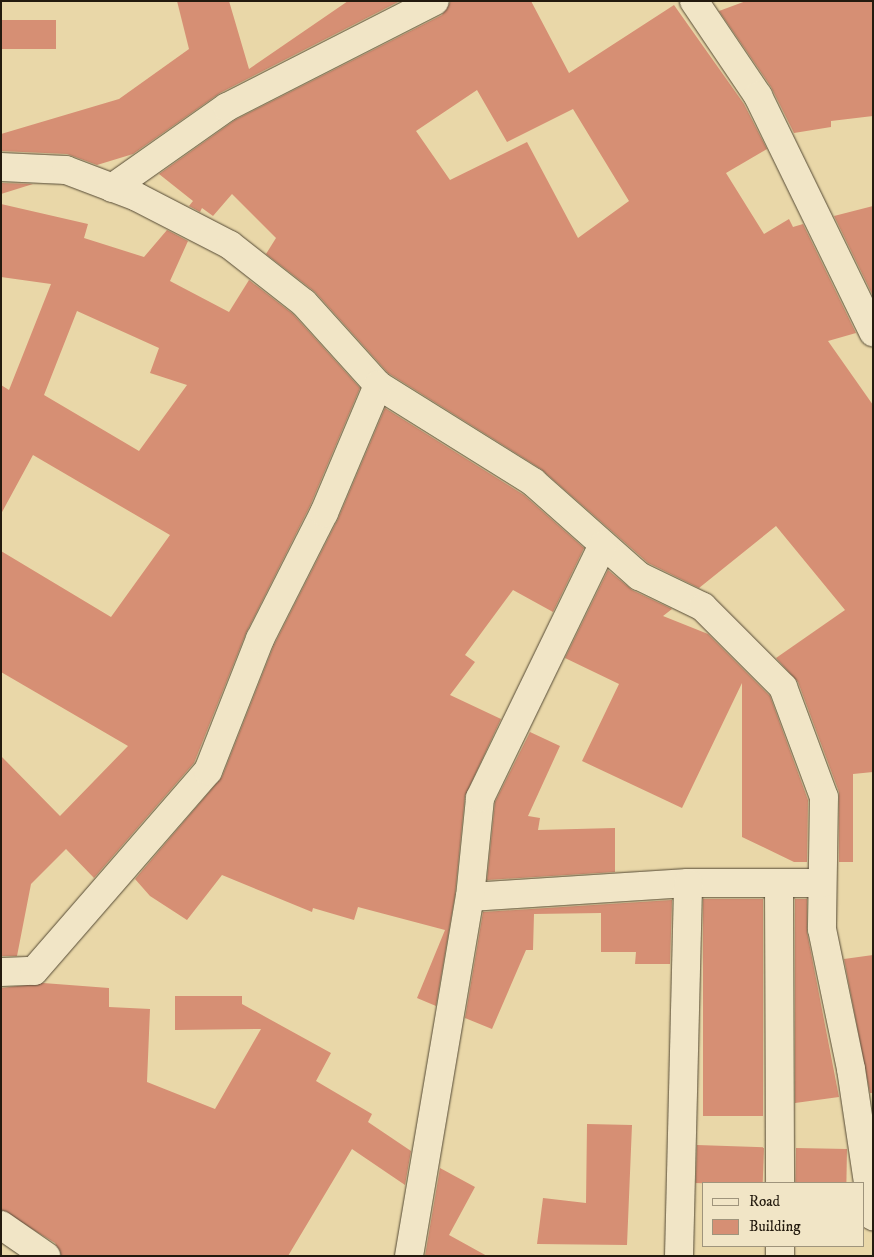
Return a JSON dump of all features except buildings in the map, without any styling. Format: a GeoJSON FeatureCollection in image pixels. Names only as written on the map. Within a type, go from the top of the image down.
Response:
{"type":"FeatureCollection","features":[{"type":"Feature","properties":{"kind":"street"},"geometry":{"type":"LineString","coordinates":[[112,188],[227,107],[435,1]]}},
{"type":"Feature","properties":{"kind":"street"},"geometry":{"type":"LineString","coordinates":[[694,1],[758,96],[873,332]]}},
{"type":"Feature","properties":{"kind":"street"},"geometry":{"type":"LineString","coordinates":[[1,167],[66,170],[112,188],[230,246],[304,303],[378,386],[532,482],[639,576],[703,607],[783,687],[824,797],[822,930],[851,1069],[873,1216]]}},
{"type":"Feature","properties":{"kind":"street"},"geometry":{"type":"LineString","coordinates":[[1,972],[34,971],[208,772],[260,639],[324,513],[378,386]]}},
{"type":"Feature","properties":{"kind":"street"},"geometry":{"type":"LineString","coordinates":[[410,1256],[470,897],[480,798],[604,545]]}},
{"type":"Feature","properties":{"kind":"street"},"geometry":{"type":"LineString","coordinates":[[470,897],[688,883],[822,883]]}},
{"type":"Feature","properties":{"kind":"street"},"geometry":{"type":"LineString","coordinates":[[679,1256],[688,883]]}},
{"type":"Feature","properties":{"kind":"street"},"geometry":{"type":"LineString","coordinates":[[779,883],[780,1182]]}},
{"type":"Feature","properties":{"kind":"street"},"geometry":{"type":"LineString","coordinates":[[1,1225],[46,1256]]}}]}
